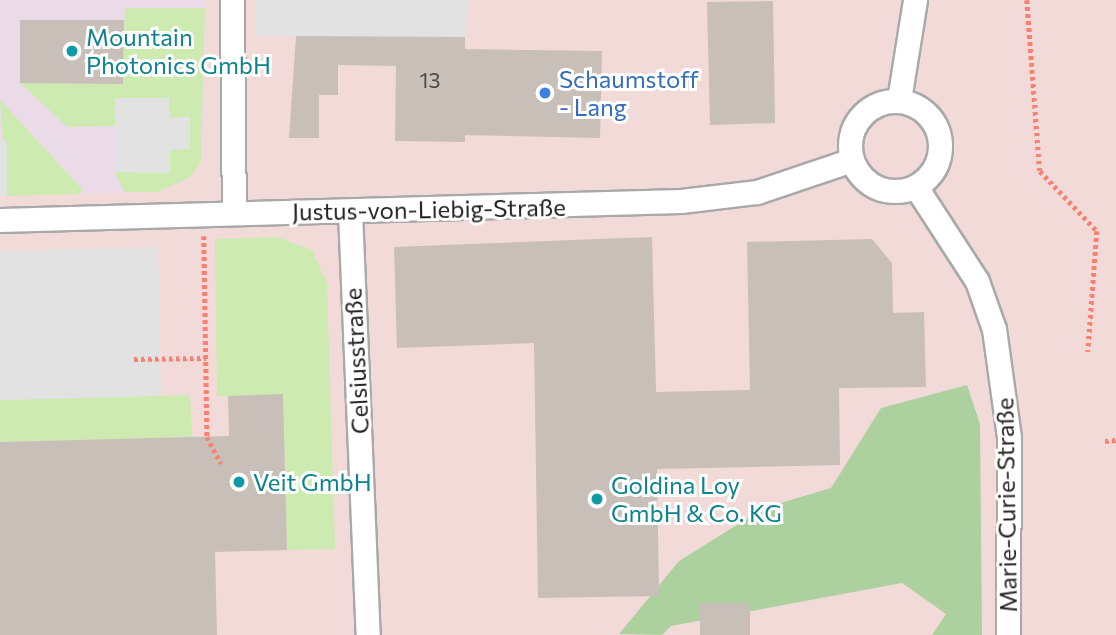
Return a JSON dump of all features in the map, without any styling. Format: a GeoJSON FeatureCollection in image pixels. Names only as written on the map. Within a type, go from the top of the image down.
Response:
{"type":"FeatureCollection","features":[{"type":"Feature","properties":{"kind":"street"},"geometry":{"type":"LineString","coordinates":[[232,0],[234,212]]}},
{"type":"Feature","properties":{"kind":"street"},"geometry":{"type":"LineString","coordinates":[[899,100],[915,0]]}},
{"type":"Feature","properties":{"kind":"street"},"geometry":{"type":"LineString","coordinates":[[899,100],[926,112],[940,137],[937,166],[916,187],[878,188],[852,160],[859,117],[899,100]]}},
{"type":"Feature","properties":{"kind":"street","name":"Justus-von-Liebig-Straße"},"geometry":{"type":"LineString","coordinates":[[0,220],[681,201],[757,192],[852,160]]}},
{"type":"Feature","properties":{"kind":"street","name":"Marie-Curie-Straße"},"geometry":{"type":"LineString","coordinates":[[916,187],[977,281],[994,329],[1009,438],[1007,635]]}},
{"type":"Feature","properties":{"kind":"street","name":"Celsiusstraße"},"geometry":{"type":"LineString","coordinates":[[350,212],[369,635]]}},
{"type":"Feature","properties":{"kind":"path"},"geometry":{"type":"LineString","coordinates":[[1027,0],[1040,171],[1097,230],[1088,352]]}},
{"type":"Feature","properties":{"kind":"path"},"geometry":{"type":"LineString","coordinates":[[204,239],[208,437],[221,463]]}},
{"type":"Feature","properties":{"kind":"path"},"geometry":{"type":"LineString","coordinates":[[134,359],[206,358]]}},
{"type":"Feature","properties":{"kind":"path"},"geometry":{"type":"LineString","coordinates":[[1105,440],[1116,440]]}},
{"type":"Feature","properties":{"kind":"shaded area"},"geometry":{"type":"Polygon","coordinates":[[[0,0],[1116,0],[1116,635],[0,635],[0,0]]]}},
{"type":"Feature","properties":{"kind":"shaded area"},"geometry":{"type":"Polygon","coordinates":[[[0,0],[205,0],[204,143],[191,177],[157,192],[0,196],[0,0]]]}},
{"type":"Feature","properties":{"kind":"shaded area"},"geometry":{"type":"Polygon","coordinates":[[[256,0],[468,0],[465,37],[255,36],[256,0]]]}},
{"type":"Feature","properties":{"kind":"shaded area"},"geometry":{"type":"Polygon","coordinates":[[[115,98],[169,98],[170,118],[190,117],[190,149],[170,150],[170,173],[115,172],[115,98]]]}},
{"type":"Feature","properties":{"kind":"shaded area"},"geometry":{"type":"Polygon","coordinates":[[[0,141],[7,141],[7,196],[0,196],[0,141]]]}},
{"type":"Feature","properties":{"kind":"shaded area"},"geometry":{"type":"Polygon","coordinates":[[[158,247],[161,396],[0,400],[0,251],[158,247]]]}},
{"type":"Feature","properties":{"kind":"green space"},"geometry":{"type":"Polygon","coordinates":[[[125,8],[205,8],[201,161],[191,177],[157,192],[124,192],[115,172],[169,173],[170,118],[115,98],[115,126],[67,127],[20,83],[123,84],[125,8]]]}},
{"type":"Feature","properties":{"kind":"green space"},"geometry":{"type":"Polygon","coordinates":[[[0,100],[82,189],[80,194],[7,196],[0,100]]]}},
{"type":"Feature","properties":{"kind":"green space"},"geometry":{"type":"Polygon","coordinates":[[[277,237],[312,250],[327,284],[335,549],[287,550],[283,395],[217,396],[215,239],[277,237]]]}},
{"type":"Feature","properties":{"kind":"green space"},"geometry":{"type":"Polygon","coordinates":[[[967,385],[980,424],[982,635],[932,635],[946,614],[902,583],[671,626],[662,635],[619,634],[679,561],[764,508],[831,488],[881,408],[967,385]]]}},
{"type":"Feature","properties":{"kind":"green space"},"geometry":{"type":"Polygon","coordinates":[[[190,395],[192,437],[0,442],[0,400],[190,395]]]}},
{"type":"Feature","properties":{"kind":"building"},"geometry":{"type":"Polygon","coordinates":[[[773,1],[775,123],[710,125],[707,2],[773,1]]]}},
{"type":"Feature","properties":{"kind":"building","name":"Mountain Photonics GmbH"},"geometry":{"type":"Polygon","coordinates":[[[20,20],[124,20],[123,84],[20,83],[20,20]]]}},
{"type":"Feature","properties":{"kind":"building"},"geometry":{"type":"Polygon","coordinates":[[[296,36],[465,37],[465,49],[602,51],[600,138],[465,135],[465,142],[395,141],[396,66],[338,65],[338,95],[319,95],[319,138],[289,138],[296,36]]]}},
{"type":"Feature","properties":{"kind":"building"},"geometry":{"type":"Polygon","coordinates":[[[652,237],[656,392],[750,390],[747,242],[872,239],[892,263],[893,313],[924,312],[926,387],[839,388],[840,465],[657,469],[659,596],[538,598],[534,343],[397,348],[394,247],[652,237]]]}},
{"type":"Feature","properties":{"kind":"building"},"geometry":{"type":"Polygon","coordinates":[[[283,394],[287,550],[215,552],[217,635],[0,635],[0,442],[229,436],[228,396],[283,394]]]}},
{"type":"Feature","properties":{"kind":"building"},"geometry":{"type":"Polygon","coordinates":[[[700,603],[750,603],[750,635],[700,635],[700,603]]]}},
{"type":"Feature","properties":{"kind":"place","name":"Mountain Photonics GmbH"},"geometry":{"type":"Point","coordinates":[72,51]}},
{"type":"Feature","properties":{"kind":"place","name":"Schaumstoff - Lang"},"geometry":{"type":"Point","coordinates":[545,93]}},
{"type":"Feature","properties":{"kind":"place","name":"Veit GmbH"},"geometry":{"type":"Point","coordinates":[239,482]}},
{"type":"Feature","properties":{"kind":"place","name":"Goldina Loy GmbH & Co. KG"},"geometry":{"type":"Point","coordinates":[597,499]}}]}
